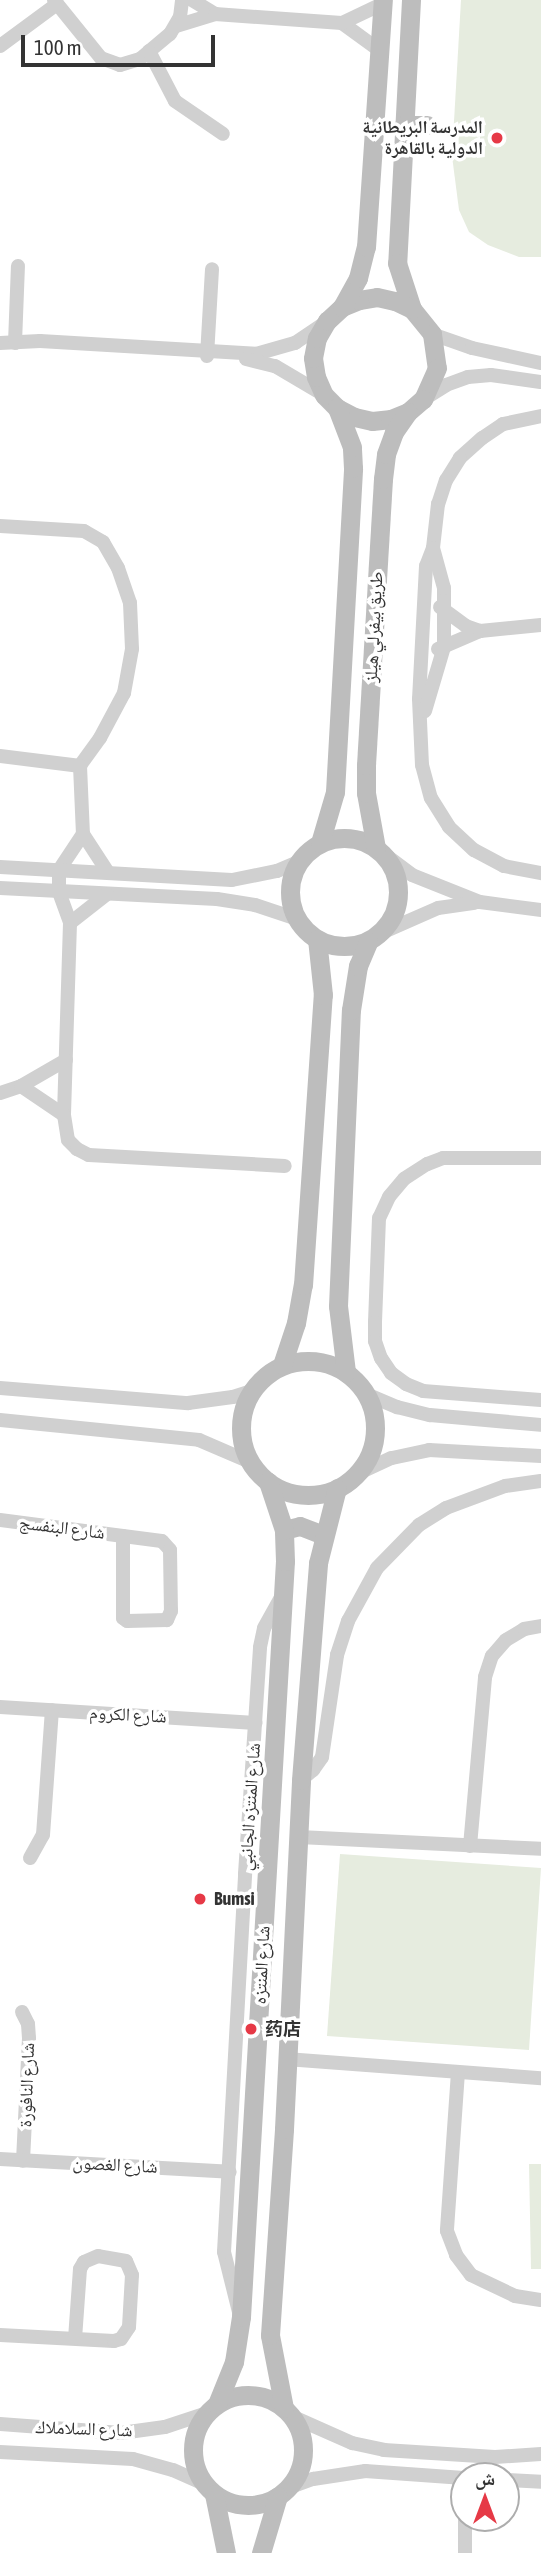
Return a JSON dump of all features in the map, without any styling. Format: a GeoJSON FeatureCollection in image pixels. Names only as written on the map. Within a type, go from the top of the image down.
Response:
{"type":"FeatureCollection","features":[{"type":"Feature","properties":{"kind":"street"},"geometry":{"type":"LineString","coordinates":[[176,26],[182,0]]}},
{"type":"Feature","properties":{"kind":"street"},"geometry":{"type":"LineString","coordinates":[[192,0],[215,14]]}},
{"type":"Feature","properties":{"kind":"street"},"geometry":{"type":"LineString","coordinates":[[411,0],[397,255],[400,279],[412,309],[432,334],[437,351],[437,368],[416,405]]}},
{"type":"Feature","properties":{"kind":"street"},"geometry":{"type":"LineString","coordinates":[[0,46],[56,2],[94,51],[110,63],[131,63],[149,51],[176,26],[215,14],[342,23],[382,2]]}},
{"type":"Feature","properties":{"kind":"street"},"geometry":{"type":"LineString","coordinates":[[207,354],[267,352],[295,342],[327,321],[342,307],[358,278],[366,247],[382,2]]}},
{"type":"Feature","properties":{"kind":"street"},"geometry":{"type":"LineString","coordinates":[[342,23],[379,50]]}},
{"type":"Feature","properties":{"kind":"street"},"geometry":{"type":"LineString","coordinates":[[149,51],[175,101],[223,134]]}},
{"type":"Feature","properties":{"kind":"street"},"geometry":{"type":"LineString","coordinates":[[404,125],[427,125]]}},
{"type":"Feature","properties":{"kind":"street"},"geometry":{"type":"LineString","coordinates":[[18,266],[7,343],[40,341],[207,354],[261,362],[288,373],[354,417],[372,421],[391,419],[446,385],[468,377],[491,375],[541,382]]}},
{"type":"Feature","properties":{"kind":"street"},"geometry":{"type":"LineString","coordinates":[[207,354],[212,269]]}},
{"type":"Feature","properties":{"kind":"street"},"geometry":{"type":"LineString","coordinates":[[342,307],[377,297],[412,309]]}},
{"type":"Feature","properties":{"kind":"street"},"geometry":{"type":"LineString","coordinates":[[327,321],[317,338],[313,358],[316,377],[331,402]]}},
{"type":"Feature","properties":{"kind":"street"},"geometry":{"type":"LineString","coordinates":[[432,334],[472,348],[541,363]]}},
{"type":"Feature","properties":{"kind":"street","name":"طريق بيفرلي هيلز"},"geometry":{"type":"LineString","coordinates":[[320,844],[335,792],[353,468],[352,447],[331,402]]}},
{"type":"Feature","properties":{"kind":"street","name":"طريق بيفرلي هيلز"},"geometry":{"type":"LineString","coordinates":[[379,850],[370,820],[366,765],[383,479],[386,454],[394,432],[416,405]]}},
{"type":"Feature","properties":{"kind":"street"},"geometry":{"type":"LineString","coordinates":[[541,416],[503,424],[460,458],[446,480],[438,504],[433,548],[426,566],[419,699],[425,776],[431,798],[449,827],[474,850],[504,866],[541,873]]}},
{"type":"Feature","properties":{"kind":"street"},"geometry":{"type":"LineString","coordinates":[[0,526],[85,531],[103,542],[118,568],[130,604],[132,649],[124,693],[100,738],[80,766],[83,834],[107,871]]}},
{"type":"Feature","properties":{"kind":"street"},"geometry":{"type":"LineString","coordinates":[[422,731],[426,703],[444,648],[445,609],[440,568],[433,548]]}},
{"type":"Feature","properties":{"kind":"street"},"geometry":{"type":"LineString","coordinates":[[423,609],[445,609],[454,619],[480,631]]}},
{"type":"Feature","properties":{"kind":"street"},"geometry":{"type":"LineString","coordinates":[[421,645],[432,650],[444,648],[480,631],[541,625]]}},
{"type":"Feature","properties":{"kind":"street"},"geometry":{"type":"LineString","coordinates":[[0,756],[80,766]]}},
{"type":"Feature","properties":{"kind":"street"},"geometry":{"type":"LineString","coordinates":[[83,834],[59,870],[59,892],[70,923],[64,1115],[68,1140],[89,1155],[285,1166]]}},
{"type":"Feature","properties":{"kind":"street"},"geometry":{"type":"LineString","coordinates":[[0,867],[232,880],[277,871],[300,861],[320,844],[349,838],[379,850],[412,875],[480,902],[541,910]]}},
{"type":"Feature","properties":{"kind":"street"},"geometry":{"type":"LineString","coordinates":[[346,1372],[338,1306],[351,1023],[358,966],[374,937],[392,919],[398,902],[398,885],[393,868],[379,850]]}},
{"type":"Feature","properties":{"kind":"street"},"geometry":{"type":"LineString","coordinates":[[297,919],[289,889],[300,861]]}},
{"type":"Feature","properties":{"kind":"street"},"geometry":{"type":"LineString","coordinates":[[0,888],[235,901],[297,919],[317,939],[333,946],[351,946],[439,908],[480,902]]}},
{"type":"Feature","properties":{"kind":"street"},"geometry":{"type":"LineString","coordinates":[[70,923],[107,894]]}},
{"type":"Feature","properties":{"kind":"street"},"geometry":{"type":"LineString","coordinates":[[282,1365],[296,1323],[303,1285],[322,1014],[322,976],[317,939]]}},
{"type":"Feature","properties":{"kind":"street"},"geometry":{"type":"LineString","coordinates":[[0,1093],[21,1086],[66,1060]]}},
{"type":"Feature","properties":{"kind":"street"},"geometry":{"type":"LineString","coordinates":[[21,1086],[64,1115]]}},
{"type":"Feature","properties":{"kind":"street"},"geometry":{"type":"LineString","coordinates":[[541,1158],[443,1158],[414,1171],[395,1188],[379,1218],[374,1322],[375,1341],[381,1358],[391,1373],[406,1384],[423,1391],[541,1400]]}},
{"type":"Feature","properties":{"kind":"street"},"geometry":{"type":"LineString","coordinates":[[357,1474],[373,1444],[373,1410],[366,1394],[346,1372],[315,1361],[282,1365],[264,1376],[244,1404],[240,1426],[243,1448],[250,1462],[268,1482],[289,1492],[314,1495],[337,1488],[357,1474],[392,1458],[429,1450],[541,1456]]}},
{"type":"Feature","properties":{"kind":"street"},"geometry":{"type":"LineString","coordinates":[[0,1388],[188,1403],[233,1398],[251,1391]]}},
{"type":"Feature","properties":{"kind":"street"},"geometry":{"type":"LineString","coordinates":[[366,1394],[397,1407],[439,1417],[541,1425]]}},
{"type":"Feature","properties":{"kind":"street"},"geometry":{"type":"LineString","coordinates":[[0,1420],[199,1440],[250,1462]]}},
{"type":"Feature","properties":{"kind":"street"},"geometry":{"type":"LineString","coordinates":[[272,1778],[301,1780],[322,1758],[337,1655],[352,1612],[377,1568],[419,1525],[446,1508],[505,1486],[541,1481]]}},
{"type":"Feature","properties":{"kind":"street","name":"شارع المنتزه"},"geometry":{"type":"LineString","coordinates":[[212,2408],[234,2362],[241,2317],[253,2128],[283,1595],[284,1530],[268,1482]]}},
{"type":"Feature","properties":{"kind":"street","name":"شارع المنتزه"},"geometry":{"type":"LineString","coordinates":[[288,2412],[270,2335],[284,2129],[301,1780],[318,1563],[337,1488]]}},
{"type":"Feature","properties":{"kind":"street","name":"شارع البنفسج"},"geometry":{"type":"LineString","coordinates":[[0,1520],[162,1541],[170,1550],[171,1611],[167,1620],[127,1621],[121,1614],[123,1536]]}},
{"type":"Feature","properties":{"kind":"street"},"geometry":{"type":"LineString","coordinates":[[284,1530],[300,1526],[324,1535]]}},
{"type":"Feature","properties":{"kind":"street","name":"شارع المنتزه الجانبي"},"geometry":{"type":"LineString","coordinates":[[241,2317],[230,2285],[224,2252],[255,1723],[264,1628],[283,1595]]}},
{"type":"Feature","properties":{"kind":"street"},"geometry":{"type":"LineString","coordinates":[[470,1846],[492,1656],[506,1640],[524,1629],[541,1626]]}},
{"type":"Feature","properties":{"kind":"street","name":"شارع الكروم"},"geometry":{"type":"LineString","coordinates":[[0,1707],[255,1723]]}},
{"type":"Feature","properties":{"kind":"street"},"geometry":{"type":"LineString","coordinates":[[30,1858],[43,1835],[52,1710]]}},
{"type":"Feature","properties":{"kind":"street"},"geometry":{"type":"LineString","coordinates":[[299,1837],[541,1849]]}},
{"type":"Feature","properties":{"kind":"street","name":"شارع النافورة"},"geometry":{"type":"LineString","coordinates":[[22,2012],[28,2024],[29,2038],[23,2161]]}},
{"type":"Feature","properties":{"kind":"street"},"geometry":{"type":"LineString","coordinates":[[286,2059],[541,2078]]}},
{"type":"Feature","properties":{"kind":"street"},"geometry":{"type":"LineString","coordinates":[[458,2072],[446,2207],[447,2231],[456,2255],[471,2275],[515,2296],[541,2300]]}},
{"type":"Feature","properties":{"kind":"street"},"geometry":{"type":"LineString","coordinates":[[253,2128],[284,2129]]}},
{"type":"Feature","properties":{"kind":"street","name":"شارع الغصون"},"geometry":{"type":"LineString","coordinates":[[0,2159],[230,2172]]}},
{"type":"Feature","properties":{"kind":"street"},"geometry":{"type":"LineString","coordinates":[[0,2335],[114,2341],[127,2334],[132,2275],[126,2261],[98,2256],[84,2262],[80,2269],[75,2338]]}},
{"type":"Feature","properties":{"kind":"street"},"geometry":{"type":"LineString","coordinates":[[226,2553],[209,2489],[193,2452],[196,2431],[212,2408],[234,2397],[252,2395],[269,2399],[328,2434],[384,2450],[495,2457],[541,2454]]}},
{"type":"Feature","properties":{"kind":"street","name":"شارع السلاملاك"},"geometry":{"type":"LineString","coordinates":[[0,2424],[121,2433],[165,2427],[212,2408]]}},
{"type":"Feature","properties":{"kind":"street"},"geometry":{"type":"LineString","coordinates":[[261,2553],[283,2492],[303,2460],[299,2429],[288,2412]]}},
{"type":"Feature","properties":{"kind":"street","name":"شارع السلاملاك"},"geometry":{"type":"LineString","coordinates":[[0,2452],[133,2459],[173,2470],[209,2489]]}},
{"type":"Feature","properties":{"kind":"street"},"geometry":{"type":"LineString","coordinates":[[209,2489],[241,2504],[256,2504],[313,2479],[365,2471],[450,2477]]}},
{"type":"Feature","properties":{"kind":"street"},"geometry":{"type":"LineString","coordinates":[[520,2481],[541,2482]]}},
{"type":"Feature","properties":{"kind":"street"},"geometry":{"type":"LineString","coordinates":[[465,2532],[465,2553]]}},
{"type":"Feature","properties":{"kind":"shaded area","name":"المدرسة البريطانية الدولية بالقاهرة"},"geometry":{"type":"Polygon","coordinates":[[[461,0],[541,0],[541,257],[519,257],[488,245],[469,232],[459,210],[452,156],[461,0]]]}},
{"type":"Feature","properties":{"kind":"shaded area"},"geometry":{"type":"Polygon","coordinates":[[[340,1854],[541,1868],[529,2050],[327,2036],[340,1854]]]}},
{"type":"Feature","properties":{"kind":"shaded area"},"geometry":{"type":"Polygon","coordinates":[[[529,2164],[541,2164],[541,2269],[531,2269],[529,2164]]]}},
{"type":"Feature","properties":{"kind":"place","name":"المدرسة البريطانية الدولية بالقاهرة"},"geometry":{"type":"Point","coordinates":[497,138]}},
{"type":"Feature","properties":{"kind":"place","name":"Bumsi"},"geometry":{"type":"Point","coordinates":[200,1899]}},
{"type":"Feature","properties":{"kind":"place","name":"药店"},"geometry":{"type":"Point","coordinates":[251,2029]}}]}
